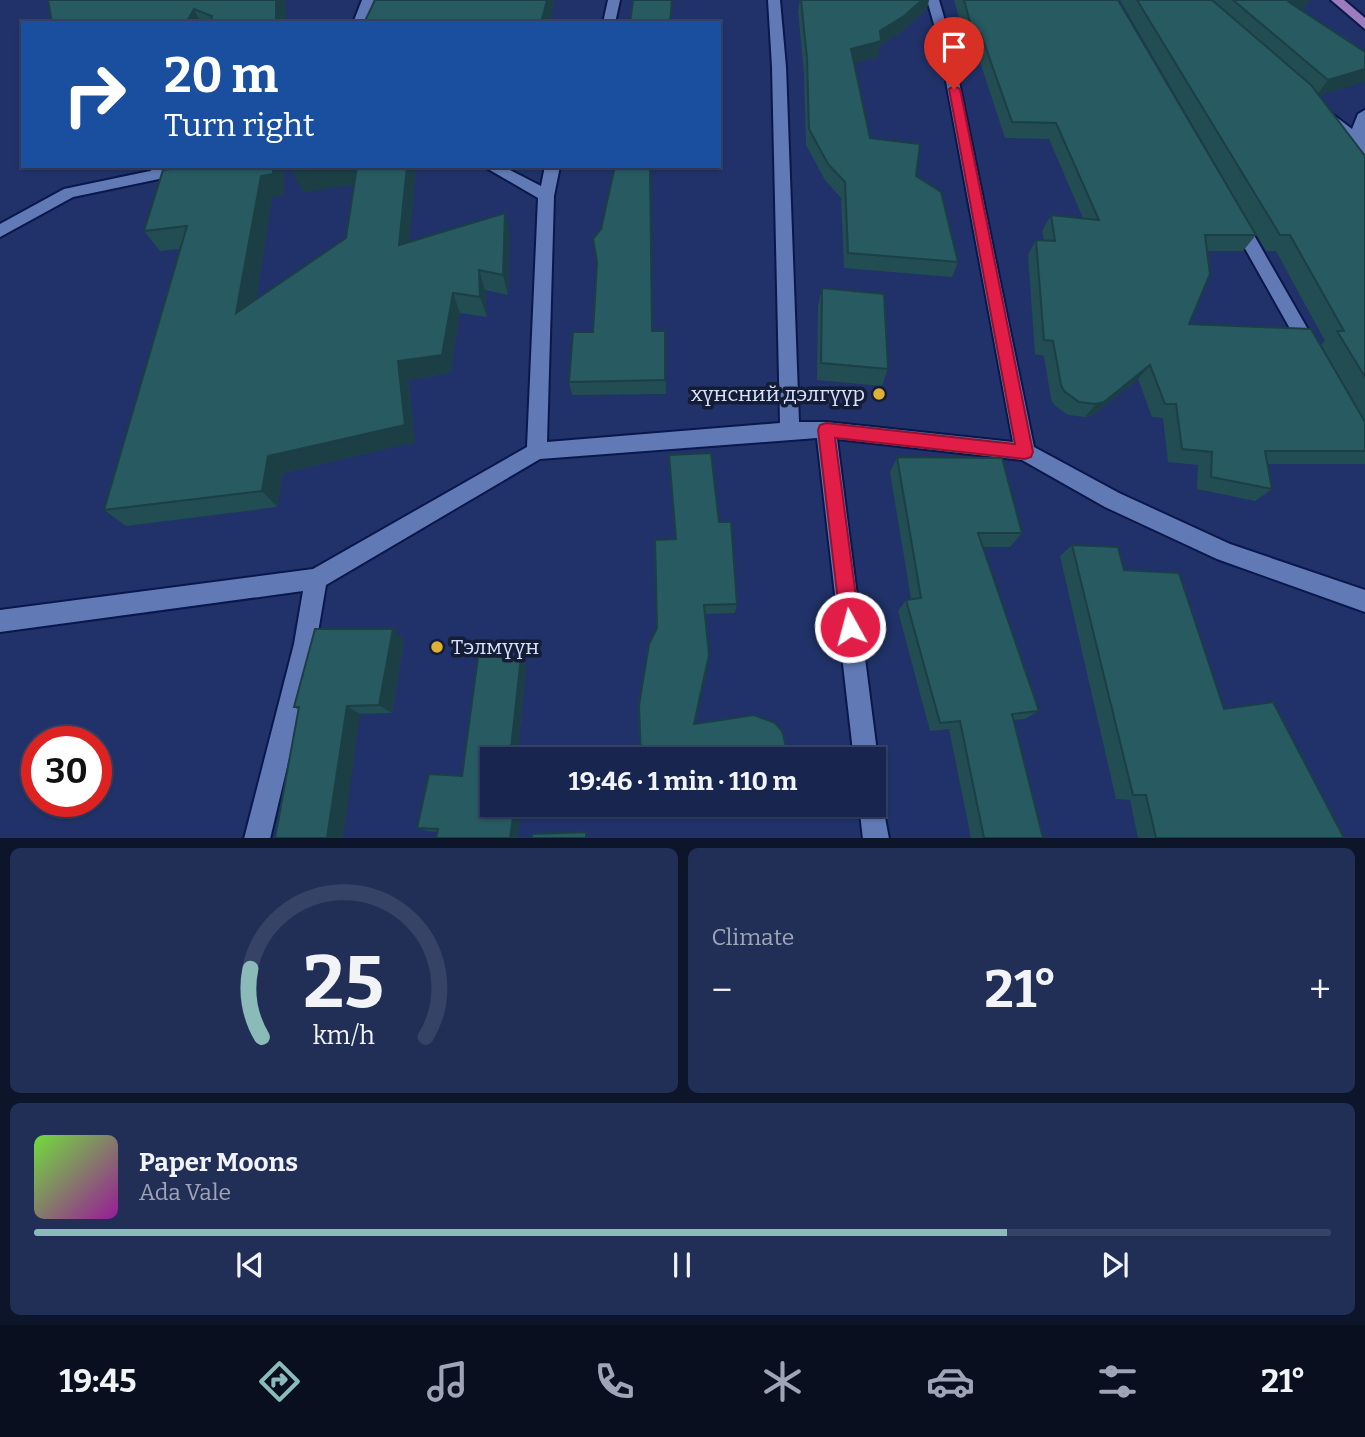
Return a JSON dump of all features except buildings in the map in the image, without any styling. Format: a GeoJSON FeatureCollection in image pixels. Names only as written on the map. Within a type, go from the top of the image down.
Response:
{"type":"FeatureCollection","features":[{"type":"Feature","properties":{"kind":"main road"},"geometry":{"type":"LineString","coordinates":[[1337,0],[1365,25]]}},
{"type":"Feature","properties":{"kind":"street"},"geometry":{"type":"LineString","coordinates":[[360,21],[368,0]]}},
{"type":"Feature","properties":{"kind":"street"},"geometry":{"type":"LineString","coordinates":[[609,21],[614,0]]}},
{"type":"Feature","properties":{"kind":"street"},"geometry":{"type":"LineString","coordinates":[[774,0],[779,67],[790,430]]}},
{"type":"Feature","properties":{"kind":"street"},"geometry":{"type":"LineString","coordinates":[[933,0],[944,38],[1025,452]]}},
{"type":"Feature","properties":{"kind":"street"},"geometry":{"type":"LineString","coordinates":[[1316,105],[1361,144]]}},
{"type":"Feature","properties":{"kind":"street"},"geometry":{"type":"LineString","coordinates":[[1361,144],[1365,114]]}},
{"type":"Feature","properties":{"kind":"street"},"geometry":{"type":"LineString","coordinates":[[0,230],[69,193],[154,174],[168,168]]}},
{"type":"Feature","properties":{"kind":"street"},"geometry":{"type":"LineString","coordinates":[[494,168],[546,196]]}},
{"type":"Feature","properties":{"kind":"street"},"geometry":{"type":"LineString","coordinates":[[537,451],[546,196],[553,168]]}},
{"type":"Feature","properties":{"kind":"street"},"geometry":{"type":"LineString","coordinates":[[1228,204],[1324,372]]}},
{"type":"Feature","properties":{"kind":"street"},"geometry":{"type":"LineString","coordinates":[[0,621],[316,579],[537,451],[790,430],[826,430],[1025,452],[1112,500],[1225,552],[1365,601]]}},
{"type":"Feature","properties":{"kind":"street"},"geometry":{"type":"LineString","coordinates":[[826,430],[864,747]]}},
{"type":"Feature","properties":{"kind":"street"},"geometry":{"type":"LineString","coordinates":[[257,838],[305,644],[316,579]]}},
{"type":"Feature","properties":{"kind":"street"},"geometry":{"type":"LineString","coordinates":[[873,817],[876,838]]}},
{"type":"Feature","properties":{"kind":"place","name":"хүнсний дэлгүүр"},"geometry":{"type":"Point","coordinates":[879,394]}},
{"type":"Feature","properties":{"kind":"place","name":"Тэлмүүн"},"geometry":{"type":"Point","coordinates":[437,647]}},
{"type":"Feature","properties":{"kind":"route"},"geometry":{"type":"LineString","coordinates":[[850,627],[826,430],[1025,452],[954,89]]}}]}
